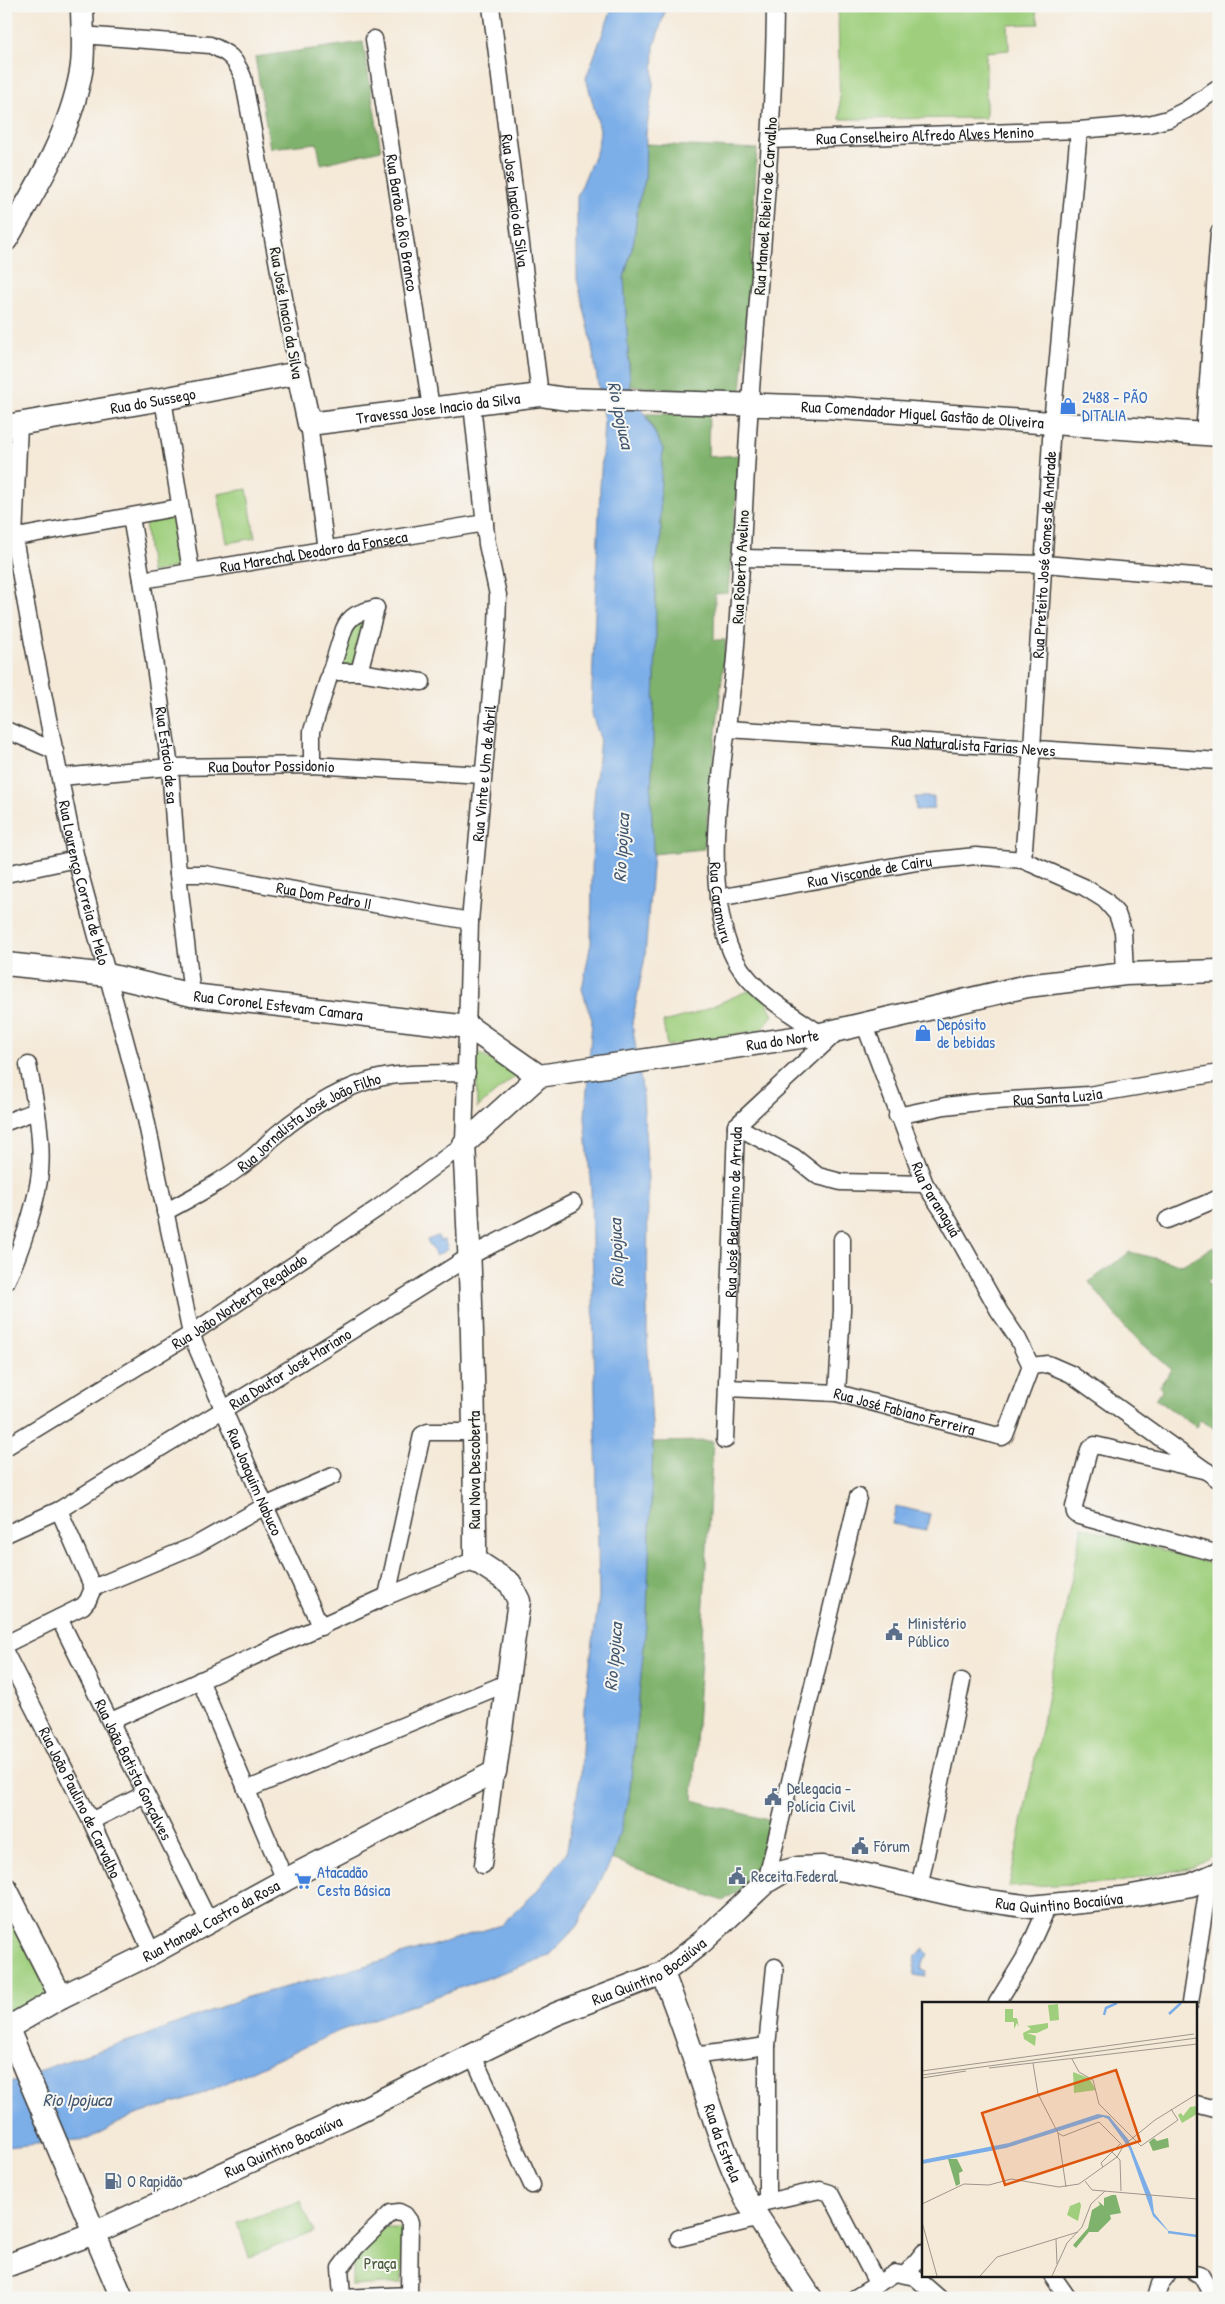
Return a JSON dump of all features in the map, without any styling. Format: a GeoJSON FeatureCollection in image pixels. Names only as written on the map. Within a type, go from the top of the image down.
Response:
{"type":"FeatureCollection","features":[{"type":"Feature","properties":{"kind":"main road"},"geometry":{"type":"LineString","coordinates":[[6,240],[47,170],[65,127],[81,71],[82,6]]}},
{"type":"Feature","properties":{"kind":"main road","name":"Rua do Sussego"},"geometry":{"type":"LineString","coordinates":[[13,425],[298,373]]}},
{"type":"Feature","properties":{"kind":"main road","name":"Rua José Inacio da Silva"},"geometry":{"type":"LineString","coordinates":[[298,373],[309,424]]}},
{"type":"Feature","properties":{"kind":"main road","name":"Travessa Jose Inacio da Silva"},"geometry":{"type":"LineString","coordinates":[[309,424],[540,395],[566,399],[716,403]]}},
{"type":"Feature","properties":{"kind":"main road","name":"Rua Comendador Miguel Gastão de Oliveira"},"geometry":{"type":"LineString","coordinates":[[716,403],[827,407],[1211,435]]}},
{"type":"Feature","properties":{"kind":"main road","name":"Rua Coronel Estevam Camara"},"geometry":{"type":"LineString","coordinates":[[6,964],[108,975],[192,995],[469,1027],[539,1076]]}},
{"type":"Feature","properties":{"kind":"main road","name":"Rua do Norte"},"geometry":{"type":"LineString","coordinates":[[539,1076],[830,1032],[1028,986],[1124,974],[1219,971]]}},
{"type":"Feature","properties":{"kind":"main road"},"geometry":{"type":"LineString","coordinates":[[464,1144],[539,1076]]}},
{"type":"Feature","properties":{"kind":"main road","name":"Rua Nova Descoberta"},"geometry":{"type":"LineString","coordinates":[[464,1144],[470,1256],[475,1560]]}},
{"type":"Feature","properties":{"kind":"main road"},"geometry":{"type":"LineString","coordinates":[[475,1560],[510,1583],[519,1601],[495,1772]]}},
{"type":"Feature","properties":{"kind":"main road","name":"Rua Manoel Castro da Rosa"},"geometry":{"type":"LineString","coordinates":[[10,2034],[61,1996],[152,1953],[284,1880],[495,1772]]}},
{"type":"Feature","properties":{"kind":"main road","name":"Rua Quintino Bocaiúva"},"geometry":{"type":"LineString","coordinates":[[6,2266],[94,2233],[351,2115],[556,2014],[663,1973],[702,1942],[766,1882],[783,1872],[798,1868],[821,1867],[845,1870],[968,1898],[1031,1907],[1121,1898],[1191,1885],[1214,1876]]}},
{"type":"Feature","properties":{"kind":"main road"},"geometry":{"type":"LineString","coordinates":[[6,1889],[61,1996]]}},
{"type":"Feature","properties":{"kind":"main road","name":"Rua da Estrela"},"geometry":{"type":"LineString","coordinates":[[663,1973],[718,2133],[737,2182],[759,2208],[811,2298]]}},
{"type":"Feature","properties":{"kind":"main road"},"geometry":{"type":"LineString","coordinates":[[10,2034],[122,2298]]}},
{"type":"Feature","properties":{"kind":"street","name":"Rua Jose Inacio da Silva"},"geometry":{"type":"LineString","coordinates":[[491,6],[540,395]]}},
{"type":"Feature","properties":{"kind":"street","name":"Rua Manoel Ribeiro de Carvalho"},"geometry":{"type":"LineString","coordinates":[[750,405],[770,140],[775,6]]}},
{"type":"Feature","properties":{"kind":"street","name":"Rua José Inacio da Silva"},"geometry":{"type":"LineString","coordinates":[[82,35],[210,44],[223,50],[236,61],[243,77],[298,373]]}},
{"type":"Feature","properties":{"kind":"street","name":"Rua Barão do Rio Branco"},"geometry":{"type":"LineString","coordinates":[[374,39],[431,408]]}},
{"type":"Feature","properties":{"kind":"street","name":"Rua Conselheiro Alfredo Alves Menino"},"geometry":{"type":"LineString","coordinates":[[770,140],[1080,130],[1149,124],[1168,119],[1186,110],[1219,88]]}},
{"type":"Feature","properties":{"kind":"street","name":"Rua Prefeito José Gomes de Andrade"},"geometry":{"type":"LineString","coordinates":[[1023,860],[1032,748],[1052,423],[1080,130]]}},
{"type":"Feature","properties":{"kind":"street"},"geometry":{"type":"LineString","coordinates":[[1211,435],[1219,233]]}},
{"type":"Feature","properties":{"kind":"street"},"geometry":{"type":"LineString","coordinates":[[163,399],[191,571]]}},
{"type":"Feature","properties":{"kind":"street","name":"Rua Vinte e Um de Abril"},"geometry":{"type":"LineString","coordinates":[[464,1144],[469,1027],[470,921],[497,628],[498,594],[485,523],[472,404]]}},
{"type":"Feature","properties":{"kind":"street","name":"Rua Roberto Avelino"},"geometry":{"type":"LineString","coordinates":[[728,729],[735,658],[750,405]]}},
{"type":"Feature","properties":{"kind":"street","name":"Rua José Inacio da Silva"},"geometry":{"type":"LineString","coordinates":[[309,424],[326,550]]}},
{"type":"Feature","properties":{"kind":"street","name":"Rua Lourenço Correia de Melo"},"geometry":{"type":"LineString","coordinates":[[13,425],[18,467],[10,539],[56,751],[76,859],[144,1110],[191,1334]]}},
{"type":"Feature","properties":{"kind":"street"},"geometry":{"type":"LineString","coordinates":[[6,490],[18,467]]}},
{"type":"Feature","properties":{"kind":"street"},"geometry":{"type":"LineString","coordinates":[[10,539],[180,508]]}},
{"type":"Feature","properties":{"kind":"street","name":"Rua Estacio de sa"},"geometry":{"type":"LineString","coordinates":[[131,517],[170,767],[178,874],[192,995]]}},
{"type":"Feature","properties":{"kind":"street","name":"Rua Marechal Deodoro da Fonseca"},"geometry":{"type":"LineString","coordinates":[[142,580],[485,523]]}},
{"type":"Feature","properties":{"kind":"street"},"geometry":{"type":"LineString","coordinates":[[740,558],[1044,564],[1219,578]]}},
{"type":"Feature","properties":{"kind":"street"},"geometry":{"type":"LineString","coordinates":[[312,765],[312,731],[347,620],[356,614],[376,608],[359,672]]}},
{"type":"Feature","properties":{"kind":"street"},"geometry":{"type":"LineString","coordinates":[[330,672],[359,672],[422,682]]}},
{"type":"Feature","properties":{"kind":"street","name":"Rua Naturalista Farias Neves"},"geometry":{"type":"LineString","coordinates":[[728,729],[1219,761]]}},
{"type":"Feature","properties":{"kind":"street","name":"Rua Caramuru"},"geometry":{"type":"LineString","coordinates":[[728,729],[716,827],[718,898],[722,923],[730,950],[744,973],[772,1001],[830,1032]]}},
{"type":"Feature","properties":{"kind":"street"},"geometry":{"type":"LineString","coordinates":[[6,730],[56,751]]}},
{"type":"Feature","properties":{"kind":"street","name":"Rua Doutor Possidonio"},"geometry":{"type":"LineString","coordinates":[[61,777],[170,767],[312,765],[482,775]]}},
{"type":"Feature","properties":{"kind":"street","name":"Rua Visconde de Cairu"},"geometry":{"type":"LineString","coordinates":[[718,898],[917,862],[976,856],[1023,860]]}},
{"type":"Feature","properties":{"kind":"street"},"geometry":{"type":"LineString","coordinates":[[6,874],[76,859]]}},
{"type":"Feature","properties":{"kind":"street"},"geometry":{"type":"LineString","coordinates":[[1023,860],[1084,887],[1105,900],[1117,914],[1123,931],[1124,974]]}},
{"type":"Feature","properties":{"kind":"street","name":"Rua Dom Pedro II"},"geometry":{"type":"LineString","coordinates":[[178,874],[204,874],[470,921]]}},
{"type":"Feature","properties":{"kind":"street","name":"Rua Paranaguá"},"geometry":{"type":"LineString","coordinates":[[864,1023],[897,1116],[925,1184],[946,1216],[999,1311],[1018,1339],[1031,1366]]}},
{"type":"Feature","properties":{"kind":"street","name":"Rua José Belarmino de Arruda"},"geometry":{"type":"LineString","coordinates":[[725,1440],[736,1126],[830,1032]]}},
{"type":"Feature","properties":{"kind":"street"},"geometry":{"type":"LineString","coordinates":[[6,1282],[22,1240],[38,1188],[40,1172],[39,1136],[28,1065]]}},
{"type":"Feature","properties":{"kind":"street","name":"Rua Jornalista José João Filho"},"geometry":{"type":"LineString","coordinates":[[165,1212],[211,1187],[253,1157],[294,1122],[347,1089],[372,1080],[400,1075],[466,1073]]}},
{"type":"Feature","properties":{"kind":"street","name":"Rua Santa Luzia"},"geometry":{"type":"LineString","coordinates":[[897,1116],[962,1104],[1088,1095],[1219,1073]]}},
{"type":"Feature","properties":{"kind":"street"},"geometry":{"type":"LineString","coordinates":[[6,1122],[36,1111]]}},
{"type":"Feature","properties":{"kind":"street"},"geometry":{"type":"LineString","coordinates":[[736,1126],[794,1157],[818,1176],[841,1182],[925,1184]]}},
{"type":"Feature","properties":{"kind":"street","name":"Rua João Norberto Regalado"},"geometry":{"type":"LineString","coordinates":[[6,1446],[191,1334],[378,1208],[464,1144]]}},
{"type":"Feature","properties":{"kind":"street"},"geometry":{"type":"LineString","coordinates":[[1167,1220],[1219,1198]]}},
{"type":"Feature","properties":{"kind":"street","name":"Rua Doutor José Mariano"},"geometry":{"type":"LineString","coordinates":[[6,1534],[59,1510],[470,1256],[573,1203]]}},
{"type":"Feature","properties":{"kind":"street"},"geometry":{"type":"LineString","coordinates":[[837,1393],[842,1310],[842,1239]]}},
{"type":"Feature","properties":{"kind":"street","name":"Rua Joaquim Nabuco"},"geometry":{"type":"LineString","coordinates":[[191,1334],[225,1409],[265,1506],[321,1628]]}},
{"type":"Feature","properties":{"kind":"street"},"geometry":{"type":"LineString","coordinates":[[1031,1366],[1048,1364],[1071,1374],[1213,1475]]}},
{"type":"Feature","properties":{"kind":"street","name":"Rua José Fabiano Ferreira"},"geometry":{"type":"LineString","coordinates":[[728,1388],[837,1393],[1002,1437],[1005,1436],[1031,1366]]}},
{"type":"Feature","properties":{"kind":"street"},"geometry":{"type":"LineString","coordinates":[[387,1596],[419,1439],[424,1432],[474,1432]]}},
{"type":"Feature","properties":{"kind":"street"},"geometry":{"type":"LineString","coordinates":[[1212,1552],[1078,1516],[1075,1513],[1074,1507],[1089,1450],[1095,1445],[1213,1475]]}},
{"type":"Feature","properties":{"kind":"street"},"geometry":{"type":"LineString","coordinates":[[6,1644],[83,1606],[93,1588],[196,1545],[265,1506],[333,1476]]}},
{"type":"Feature","properties":{"kind":"street"},"geometry":{"type":"LineString","coordinates":[[766,1882],[858,1497]]}},
{"type":"Feature","properties":{"kind":"street"},"geometry":{"type":"LineString","coordinates":[[59,1510],[93,1588]]}},
{"type":"Feature","properties":{"kind":"street"},"geometry":{"type":"LineString","coordinates":[[111,1721],[321,1628],[387,1596],[475,1560]]}},
{"type":"Feature","properties":{"kind":"street","name":"Rua João Batista Gonçalves"},"geometry":{"type":"LineString","coordinates":[[59,1618],[209,1922]]}},
{"type":"Feature","properties":{"kind":"street","name":"Rua João Paulino de Carvalho"},"geometry":{"type":"LineString","coordinates":[[6,1654],[91,1821],[152,1953]]}},
{"type":"Feature","properties":{"kind":"street"},"geometry":{"type":"LineString","coordinates":[[200,1680],[284,1880]]}},
{"type":"Feature","properties":{"kind":"street"},"geometry":{"type":"LineString","coordinates":[[919,1888],[962,1681]]}},
{"type":"Feature","properties":{"kind":"street"},"geometry":{"type":"LineString","coordinates":[[246,1790],[507,1683]]}},
{"type":"Feature","properties":{"kind":"street"},"geometry":{"type":"LineString","coordinates":[[483,1865],[495,1772]]}},
{"type":"Feature","properties":{"kind":"street"},"geometry":{"type":"LineString","coordinates":[[91,1821],[145,1794]]}},
{"type":"Feature","properties":{"kind":"street"},"geometry":{"type":"LineString","coordinates":[[1190,2002],[1214,1876]]}},
{"type":"Feature","properties":{"kind":"street"},"geometry":{"type":"LineString","coordinates":[[998,2002],[1024,1959],[1048,1906]]}},
{"type":"Feature","properties":{"kind":"street"},"geometry":{"type":"LineString","coordinates":[[759,2208],[767,2046],[775,1967]]}},
{"type":"Feature","properties":{"kind":"street"},"geometry":{"type":"LineString","coordinates":[[693,2056],[767,2046]]}},
{"type":"Feature","properties":{"kind":"street"},"geometry":{"type":"LineString","coordinates":[[473,2056],[532,2184]]}},
{"type":"Feature","properties":{"kind":"street"},"geometry":{"type":"LineString","coordinates":[[1198,2105],[1219,2110]]}},
{"type":"Feature","properties":{"kind":"street"},"geometry":{"type":"LineString","coordinates":[[679,2238],[759,2208],[820,2190],[830,2193],[877,2283]]}},
{"type":"Feature","properties":{"kind":"street"},"geometry":{"type":"LineString","coordinates":[[399,2212],[406,2215],[410,2222],[409,2295],[342,2298],[340,2268],[346,2260],[391,2213],[399,2212]]}},
{"type":"Feature","properties":{"kind":"street"},"geometry":{"type":"LineString","coordinates":[[906,2274],[922,2254]]}},
{"type":"Feature","properties":{"kind":"street"},"geometry":{"type":"LineString","coordinates":[[856,2298],[895,2273],[906,2274],[926,2284],[940,2298]]}},
{"type":"Feature","properties":{"kind":"street"},"geometry":{"type":"LineString","coordinates":[[1198,2274],[1214,2298]]}},
{"type":"Feature","properties":{"kind":"street"},"geometry":{"type":"LineString","coordinates":[[1053,2276],[1068,2298]]}},
{"type":"Feature","properties":{"kind":"street"},"geometry":{"type":"LineString","coordinates":[[1156,2298],[1160,2284],[1166,2276]]}},
{"type":"Feature","properties":{"kind":"green space"},"geometry":{"type":"Polygon","coordinates":[[[838,6],[1035,6],[1039,24],[1008,25],[1009,50],[986,52],[986,118],[840,119],[838,6]]]}},
{"type":"Feature","properties":{"kind":"green space"},"geometry":{"type":"Polygon","coordinates":[[[363,42],[381,150],[321,164],[317,143],[270,148],[255,57],[363,42]]]}},
{"type":"Feature","properties":{"kind":"green space"},"geometry":{"type":"Polygon","coordinates":[[[646,144],[757,149],[750,279],[741,393],[630,386],[624,278],[634,240],[638,204],[645,180],[646,144]]]}},
{"type":"Feature","properties":{"kind":"green space"},"geometry":{"type":"Polygon","coordinates":[[[646,414],[709,414],[708,457],[740,455],[728,593],[715,594],[714,640],[726,640],[704,849],[653,854],[651,795],[656,646],[655,562],[661,541],[660,494],[663,449],[646,414]]]}},
{"type":"Feature","properties":{"kind":"green space"},"geometry":{"type":"Polygon","coordinates":[[[247,489],[255,538],[227,543],[218,494],[247,489]]]}},
{"type":"Feature","properties":{"kind":"green space"},"geometry":{"type":"Polygon","coordinates":[[[177,516],[186,565],[151,573],[145,522],[177,516]]]}},
{"type":"Feature","properties":{"kind":"green space"},"geometry":{"type":"Polygon","coordinates":[[[353,620],[369,624],[354,667],[338,664],[353,620]]]}},
{"type":"Feature","properties":{"kind":"green space"},"geometry":{"type":"Polygon","coordinates":[[[756,989],[764,996],[773,1015],[761,1030],[667,1046],[663,1022],[694,1014],[756,989]]]}},
{"type":"Feature","properties":{"kind":"green space"},"geometry":{"type":"Polygon","coordinates":[[[476,1052],[518,1074],[477,1108],[476,1052]]]}},
{"type":"Feature","properties":{"kind":"green space"},"geometry":{"type":"Polygon","coordinates":[[[1219,1244],[1219,1274],[1207,1281],[1219,1295],[1219,1431],[1200,1420],[1196,1427],[1156,1399],[1162,1390],[1159,1386],[1172,1370],[1128,1331],[1089,1282],[1130,1252],[1182,1265],[1219,1244]]]}},
{"type":"Feature","properties":{"kind":"green space"},"geometry":{"type":"Polygon","coordinates":[[[713,1441],[693,1800],[775,1822],[760,1876],[723,1901],[612,1859],[629,1798],[647,1614],[653,1442],[713,1441]]]}},
{"type":"Feature","properties":{"kind":"green space"},"geometry":{"type":"Polygon","coordinates":[[[1082,1527],[1219,1566],[1219,1852],[1194,1867],[1119,1882],[1009,1887],[1082,1527]]]}},
{"type":"Feature","properties":{"kind":"green space"},"geometry":{"type":"Polygon","coordinates":[[[6,1909],[50,1994],[6,2018],[6,1909]]]}},
{"type":"Feature","properties":{"kind":"green space"},"geometry":{"type":"Polygon","coordinates":[[[301,2201],[314,2232],[249,2257],[237,2223],[301,2201]]]}},
{"type":"Feature","properties":{"kind":"green space","name":"Praça"},"geometry":{"type":"Polygon","coordinates":[[[383,2228],[402,2228],[402,2283],[352,2286],[352,2261],[383,2228]]]}},
{"type":"Feature","properties":{"kind":"water","name":"Rio Ipojuca"},"geometry":{"type":"Polygon","coordinates":[[[613,6],[667,6],[654,46],[653,87],[646,133],[645,180],[638,204],[634,240],[624,278],[630,386],[663,449],[660,494],[661,541],[655,563],[656,646],[651,795],[653,854],[645,957],[632,1023],[643,1095],[648,1180],[647,1337],[653,1442],[647,1614],[629,1798],[612,1859],[577,1926],[549,1956],[339,2031],[204,2093],[130,2117],[88,2139],[6,2147],[6,2084],[60,2063],[141,2037],[247,1997],[344,1972],[501,1925],[535,1893],[566,1854],[581,1774],[584,1708],[599,1597],[591,1190],[585,1117],[592,1020],[582,989],[591,943],[593,811],[600,738],[591,712],[604,422],[590,334],[577,279],[577,197],[598,147],[600,130],[586,78],[613,6]]]}},
{"type":"Feature","properties":{"kind":"water"},"geometry":{"type":"Polygon","coordinates":[[[915,797],[934,797],[934,809],[916,810],[915,797]]]}},
{"type":"Feature","properties":{"kind":"water"},"geometry":{"type":"Polygon","coordinates":[[[438,1236],[440,1241],[444,1240],[448,1249],[436,1256],[427,1240],[438,1236]]]}},
{"type":"Feature","properties":{"kind":"water"},"geometry":{"type":"Polygon","coordinates":[[[896,1506],[930,1514],[926,1530],[892,1524],[896,1506]]]}},
{"type":"Feature","properties":{"kind":"water"},"geometry":{"type":"Polygon","coordinates":[[[924,1949],[928,1955],[924,1960],[922,1970],[927,1972],[926,1977],[913,1975],[916,1956],[924,1949]]]}},
{"type":"Feature","properties":{"kind":"place","name":"2488 - PÃO DITALIA"},"geometry":{"type":"Point","coordinates":[1068,406]}},
{"type":"Feature","properties":{"kind":"place","name":"Depósito de bebidas"},"geometry":{"type":"Point","coordinates":[923,1033]}},
{"type":"Feature","properties":{"kind":"place","name":"Ministério Público"},"geometry":{"type":"Point","coordinates":[894,1632]}},
{"type":"Feature","properties":{"kind":"place","name":"Delegacia - Polícia Civil"},"geometry":{"type":"Point","coordinates":[773,1797]}},
{"type":"Feature","properties":{"kind":"place","name":"Fórum"},"geometry":{"type":"Point","coordinates":[860,1846]}},
{"type":"Feature","properties":{"kind":"place","name":"Receita Federal"},"geometry":{"type":"Point","coordinates":[737,1876]}},
{"type":"Feature","properties":{"kind":"place","name":"Atacadão Cesta Básica"},"geometry":{"type":"Point","coordinates":[303,1881]}},
{"type":"Feature","properties":{"kind":"place","name":"O Rapidão"},"geometry":{"type":"Point","coordinates":[113,2181]}}]}
